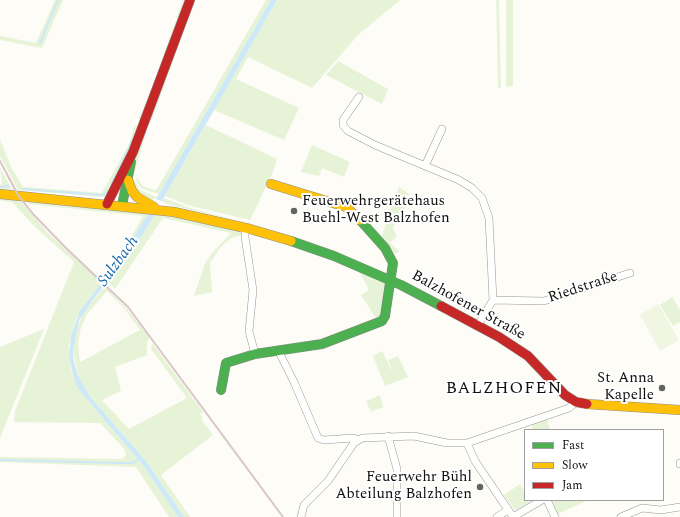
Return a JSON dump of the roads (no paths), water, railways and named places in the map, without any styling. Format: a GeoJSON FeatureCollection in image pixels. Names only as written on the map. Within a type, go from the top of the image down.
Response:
{"type":"FeatureCollection","features":[{"type":"Feature","properties":{"kind":"street"},"geometry":{"type":"LineString","coordinates":[[108,204],[133,152],[190,0]]}},
{"type":"Feature","properties":{"kind":"street"},"geometry":{"type":"LineString","coordinates":[[360,97],[343,120],[345,128],[366,141],[468,185],[479,194],[484,202],[489,218],[493,300],[478,325]]}},
{"type":"Feature","properties":{"kind":"street"},"geometry":{"type":"LineString","coordinates":[[425,166],[442,128]]}},
{"type":"Feature","properties":{"kind":"street"},"geometry":{"type":"LineString","coordinates":[[122,205],[133,152]]}},
{"type":"Feature","properties":{"kind":"street"},"geometry":{"type":"LineString","coordinates":[[128,180],[132,191],[148,206]]}},
{"type":"Feature","properties":{"kind":"street","name":"Balzhofener Straße"},"geometry":{"type":"LineString","coordinates":[[271,184],[340,204],[352,211],[391,257],[393,263],[390,280]]}},
{"type":"Feature","properties":{"kind":"street","name":"Balzhofener Straße"},"geometry":{"type":"LineString","coordinates":[[0,194],[108,204],[148,206],[161,210],[219,221],[303,244],[390,280],[478,325],[528,356],[565,395],[576,402],[595,405],[680,410]]}},
{"type":"Feature","properties":{"kind":"street"},"geometry":{"type":"LineString","coordinates":[[245,228],[253,290],[249,331],[255,354]]}},
{"type":"Feature","properties":{"kind":"street","name":"Riedstraße"},"geometry":{"type":"LineString","coordinates":[[493,300],[544,301],[630,273]]}},
{"type":"Feature","properties":{"kind":"street"},"geometry":{"type":"LineString","coordinates":[[221,390],[226,363],[255,354],[322,344],[382,321],[385,316],[390,280]]}},
{"type":"Feature","properties":{"kind":"street"},"geometry":{"type":"LineString","coordinates":[[278,350],[294,382],[318,438],[324,440],[353,438],[358,440],[388,436],[414,436],[447,443],[467,443],[569,408],[576,402]]}},
{"type":"Feature","properties":{"kind":"street"},"geometry":{"type":"LineString","coordinates":[[388,436],[398,473],[397,517]]}},
{"type":"Feature","properties":{"kind":"street"},"geometry":{"type":"LineString","coordinates":[[301,517],[304,505],[328,481],[358,440]]}},
{"type":"Feature","properties":{"kind":"street"},"geometry":{"type":"LineString","coordinates":[[467,443],[472,456],[513,517],[540,501]]}},
{"type":"Feature","properties":{"kind":"street"},"geometry":{"type":"LineString","coordinates":[[548,501],[555,517]]}},
{"type":"Feature","properties":{"kind":"street"},"geometry":{"type":"LineString","coordinates":[[641,501],[642,508]]}},
{"type":"Feature","properties":{"kind":"street"},"geometry":{"type":"LineString","coordinates":[[621,517],[642,508],[661,510],[680,507]]}},
{"type":"Feature","properties":{"kind":"street"},"geometry":{"type":"LineString","coordinates":[[496,517],[508,510]]}},
{"type":"Feature","properties":{"kind":"water"},"geometry":{"type":"Polygon","coordinates":[[[271,0],[277,0],[162,201],[156,199],[271,0]]]}},
{"type":"Feature","properties":{"kind":"water","name":"Sulzbach"},"geometry":{"type":"Polygon","coordinates":[[[148,214],[155,215],[136,245],[79,320],[73,349],[74,362],[78,376],[91,398],[146,461],[184,517],[178,517],[143,465],[79,390],[75,382],[69,357],[71,335],[80,311],[123,254],[148,214]]]}},
{"type":"Feature","properties":{"kind":"waterway"},"geometry":{"type":"LineString","coordinates":[[40,43],[58,0]]}},
{"type":"Feature","properties":{"kind":"waterway"},"geometry":{"type":"LineString","coordinates":[[111,186],[133,139]]}},
{"type":"Feature","properties":{"kind":"waterway"},"geometry":{"type":"LineString","coordinates":[[0,187],[9,186]]}},
{"type":"Feature","properties":{"kind":"waterway"},"geometry":{"type":"LineString","coordinates":[[23,189],[101,195],[108,192]]}},
{"type":"Feature","properties":{"kind":"waterway"},"geometry":{"type":"LineString","coordinates":[[0,460],[131,463],[140,459]]}},
{"type":"Feature","properties":{"kind":"railway"},"geometry":{"type":"LineString","coordinates":[[0,161],[18,195],[33,214],[66,248],[128,307],[283,517]]}},
{"type":"Feature","properties":{"kind":"place","name":"Feuerwehrgerätehaus Buehl-West Balzhofen"},"geometry":{"type":"Point","coordinates":[294,211]}},
{"type":"Feature","properties":{"kind":"place","name":"St. Anna Kapelle"},"geometry":{"type":"Point","coordinates":[662,388]}},
{"type":"Feature","properties":{"kind":"place","name":"Feuerwehr Bühl Abteilung Balzhofen"},"geometry":{"type":"Point","coordinates":[480,487]}},
{"type":"Feature","properties":{"kind":"district","name":"BALZHOFEN"},"geometry":{"type":"Point","coordinates":[504,390]}}]}
